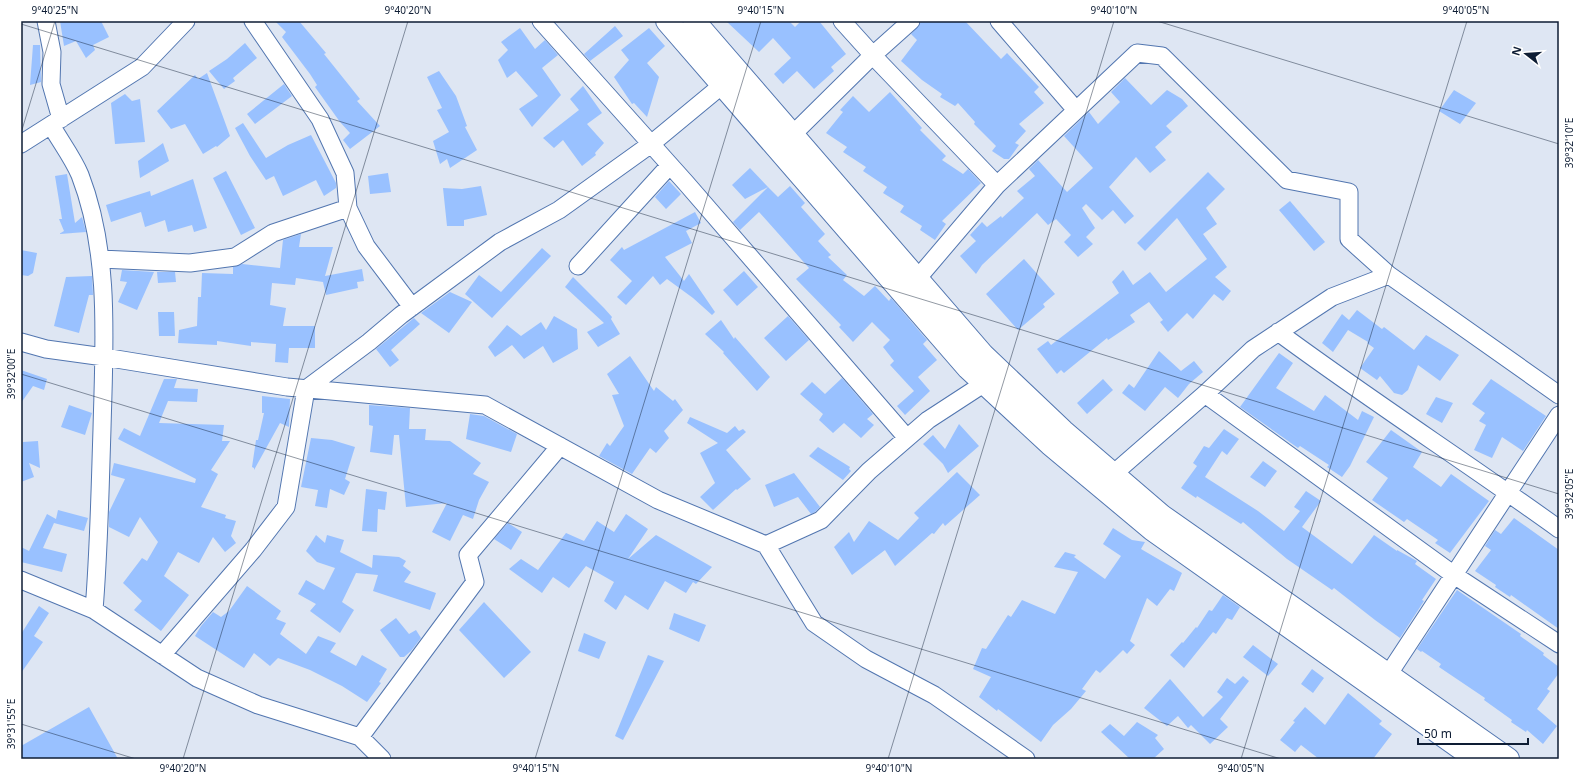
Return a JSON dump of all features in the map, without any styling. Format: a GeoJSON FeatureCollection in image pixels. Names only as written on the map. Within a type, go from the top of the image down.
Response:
{"type":"FeatureCollection","features":[{"type":"Feature","properties":{"kind":"main road"},"geometry":{"type":"LineString","coordinates":[[667,21],[731,79],[909,284],[983,355],[993,378],[1063,431],[1153,530],[1476,759]]}},
{"type":"Feature","properties":{"kind":"main road"},"geometry":{"type":"LineString","coordinates":[[694,21],[731,79]]}},
{"type":"Feature","properties":{"kind":"main road"},"geometry":{"type":"LineString","coordinates":[[1106,480],[1162,516],[1508,759]]}},
{"type":"Feature","properties":{"kind":"street"},"geometry":{"type":"LineString","coordinates":[[46,21],[52,52],[51,84],[56,122],[79,174],[93,222],[102,271],[104,357],[98,561],[94,610]]}},
{"type":"Feature","properties":{"kind":"street"},"geometry":{"type":"LineString","coordinates":[[21,144],[142,67],[186,21]]}},
{"type":"Feature","properties":{"kind":"street"},"geometry":{"type":"LineString","coordinates":[[253,21],[320,119],[345,173],[348,208],[366,246],[412,307]]}},
{"type":"Feature","properties":{"kind":"street"},"geometry":{"type":"LineString","coordinates":[[541,21],[670,165],[907,438]]}},
{"type":"Feature","properties":{"kind":"street"},"geometry":{"type":"LineString","coordinates":[[842,21],[997,185]]}},
{"type":"Feature","properties":{"kind":"street"},"geometry":{"type":"LineString","coordinates":[[785,142],[873,55],[911,21]]}},
{"type":"Feature","properties":{"kind":"street"},"geometry":{"type":"LineString","coordinates":[[999,21],[1076,110]]}},
{"type":"Feature","properties":{"kind":"street"},"geometry":{"type":"LineString","coordinates":[[909,284],[997,185],[1137,53],[1162,56],[1287,180],[1349,192],[1349,239],[1389,275],[1559,395]]}},
{"type":"Feature","properties":{"kind":"street"},"geometry":{"type":"LineString","coordinates":[[162,655],[253,550],[286,507],[306,389],[369,342],[412,307],[500,242],[559,210],[651,144],[731,79]]}},
{"type":"Feature","properties":{"kind":"street"},"geometry":{"type":"LineString","coordinates":[[578,266],[670,165]]}},
{"type":"Feature","properties":{"kind":"street"},"geometry":{"type":"LineString","coordinates":[[100,259],[190,263],[235,257],[273,233],[348,208]]}},
{"type":"Feature","properties":{"kind":"street"},"geometry":{"type":"LineString","coordinates":[[1106,480],[1205,394],[1253,349],[1332,297],[1389,275]]}},
{"type":"Feature","properties":{"kind":"street"},"geometry":{"type":"LineString","coordinates":[[1278,332],[1336,375],[1508,492],[1559,529]]}},
{"type":"Feature","properties":{"kind":"street"},"geometry":{"type":"LineString","coordinates":[[21,342],[46,349],[306,389],[485,405],[658,500],[766,545],[814,623],[866,659],[934,695],[1026,759]]}},
{"type":"Feature","properties":{"kind":"street"},"geometry":{"type":"LineString","coordinates":[[766,545],[821,520],[869,471],[928,420],[993,378]]}},
{"type":"Feature","properties":{"kind":"street"},"geometry":{"type":"LineString","coordinates":[[1205,394],[1454,574],[1559,644]]}},
{"type":"Feature","properties":{"kind":"street"},"geometry":{"type":"LineString","coordinates":[[1388,675],[1559,416]]}},
{"type":"Feature","properties":{"kind":"street"},"geometry":{"type":"LineString","coordinates":[[360,737],[475,582],[468,555],[560,446]]}},
{"type":"Feature","properties":{"kind":"street"},"geometry":{"type":"LineString","coordinates":[[21,580],[94,610],[197,678],[258,705],[360,737],[382,759]]}},
{"type":"Feature","properties":{"kind":"building"},"geometry":{"type":"Polygon","coordinates":[[[60,21],[101,21],[109,37],[93,45],[95,50],[86,58],[76,41],[64,46],[60,21]]]}},
{"type":"Feature","properties":{"kind":"building"},"geometry":{"type":"Polygon","coordinates":[[[275,21],[299,21],[326,53],[324,54],[360,99],[357,101],[380,126],[350,149],[343,140],[350,133],[340,122],[315,87],[317,85],[310,74],[282,37],[286,32],[275,21]]]}},
{"type":"Feature","properties":{"kind":"building"},"geometry":{"type":"Polygon","coordinates":[[[726,21],[789,21],[795,27],[801,21],[819,21],[846,54],[831,67],[834,71],[814,89],[797,71],[783,84],[774,74],[791,58],[773,38],[759,52],[726,21]]]}},
{"type":"Feature","properties":{"kind":"building"},"geometry":{"type":"Polygon","coordinates":[[[922,21],[965,21],[1001,59],[1007,53],[1039,87],[1034,92],[1044,103],[1019,124],[1026,131],[1015,143],[1019,145],[1009,159],[1004,159],[992,151],[996,146],[974,124],[975,122],[958,103],[955,106],[940,97],[942,94],[922,80],[901,61],[917,40],[911,34],[922,21]]]}},
{"type":"Feature","properties":{"kind":"building"},"geometry":{"type":"Polygon","coordinates":[[[615,26],[623,36],[590,61],[584,54],[615,26]]]}},
{"type":"Feature","properties":{"kind":"building"},"geometry":{"type":"Polygon","coordinates":[[[520,28],[535,49],[545,40],[558,55],[542,68],[561,95],[532,127],[519,109],[538,96],[516,71],[507,78],[498,60],[508,50],[501,42],[520,28]]]}},
{"type":"Feature","properties":{"kind":"building"},"geometry":{"type":"Polygon","coordinates":[[[649,28],[665,46],[647,63],[659,77],[647,117],[634,103],[632,104],[614,77],[629,60],[621,50],[649,28]]]}},
{"type":"Feature","properties":{"kind":"building"},"geometry":{"type":"Polygon","coordinates":[[[245,43],[257,58],[233,78],[235,81],[224,89],[209,71],[227,59],[245,43]]]}},
{"type":"Feature","properties":{"kind":"building"},"geometry":{"type":"Polygon","coordinates":[[[33,45],[40,45],[41,82],[30,85],[33,45]]]}},
{"type":"Feature","properties":{"kind":"building"},"geometry":{"type":"Polygon","coordinates":[[[439,71],[456,96],[467,126],[465,127],[477,150],[450,168],[447,159],[440,164],[433,141],[449,132],[437,110],[442,108],[427,77],[439,71]]]}},
{"type":"Feature","properties":{"kind":"building"},"geometry":{"type":"Polygon","coordinates":[[[207,73],[230,136],[217,147],[216,146],[203,154],[185,124],[171,129],[157,111],[195,75],[198,79],[207,73]]]}},
{"type":"Feature","properties":{"kind":"building"},"geometry":{"type":"Polygon","coordinates":[[[1125,78],[1151,105],[1167,90],[1182,99],[1188,106],[1166,126],[1172,132],[1155,147],[1166,160],[1150,173],[1136,157],[1109,187],[1134,216],[1125,224],[1113,210],[1102,220],[1086,204],[1082,208],[1095,228],[1086,237],[1093,244],[1078,257],[1064,242],[1071,235],[1056,219],[1048,225],[1037,213],[982,265],[976,274],[960,256],[976,241],[970,235],[982,222],[987,227],[1001,216],[1002,218],[1024,198],[1017,191],[1035,176],[1029,169],[1038,160],[1067,192],[1093,168],[1064,136],[1089,112],[1098,124],[1120,102],[1111,92],[1125,78]]]}},
{"type":"Feature","properties":{"kind":"building"},"geometry":{"type":"Polygon","coordinates":[[[284,84],[292,96],[255,124],[247,114],[284,84]]]}},
{"type":"Feature","properties":{"kind":"building"},"geometry":{"type":"Polygon","coordinates":[[[583,86],[602,113],[587,124],[604,143],[595,153],[596,155],[582,166],[563,140],[554,148],[543,138],[579,110],[570,99],[583,86]]]}},
{"type":"Feature","properties":{"kind":"building"},"geometry":{"type":"Polygon","coordinates":[[[1454,90],[1476,103],[1460,124],[1439,111],[1454,90]]]}},
{"type":"Feature","properties":{"kind":"building"},"geometry":{"type":"Polygon","coordinates":[[[890,92],[922,128],[920,130],[946,156],[942,160],[963,174],[968,169],[981,183],[942,221],[946,224],[935,240],[920,230],[922,226],[900,212],[904,206],[883,193],[887,187],[863,171],[866,167],[843,152],[847,147],[826,133],[843,112],[840,110],[853,96],[869,112],[890,92]]]}},
{"type":"Feature","properties":{"kind":"building"},"geometry":{"type":"Polygon","coordinates":[[[125,94],[132,101],[140,99],[145,142],[115,144],[111,103],[125,94]]]}},
{"type":"Feature","properties":{"kind":"building"},"geometry":{"type":"Polygon","coordinates":[[[243,123],[266,158],[288,145],[311,135],[336,183],[336,188],[324,196],[316,180],[283,196],[274,176],[266,180],[250,156],[235,128],[243,123]]]}},
{"type":"Feature","properties":{"kind":"building"},"geometry":{"type":"Polygon","coordinates":[[[163,143],[169,161],[140,178],[138,161],[163,143]]]}},
{"type":"Feature","properties":{"kind":"building"},"geometry":{"type":"Polygon","coordinates":[[[750,168],[768,187],[745,199],[732,185],[750,168]]]}},
{"type":"Feature","properties":{"kind":"building"},"geometry":{"type":"Polygon","coordinates":[[[226,171],[255,228],[241,235],[213,178],[226,171]]]}},
{"type":"Feature","properties":{"kind":"building"},"geometry":{"type":"Polygon","coordinates":[[[1208,172],[1225,189],[1206,208],[1217,224],[1203,234],[1227,267],[1215,277],[1231,291],[1223,301],[1214,294],[1193,319],[1187,313],[1168,332],[1160,322],[1163,320],[1149,302],[1130,315],[1135,322],[1108,340],[1107,338],[1064,373],[1061,370],[1057,374],[1037,349],[1048,341],[1051,345],[1119,293],[1112,282],[1123,270],[1133,285],[1150,272],[1166,292],[1207,259],[1177,218],[1145,251],[1137,243],[1208,172]]]}},
{"type":"Feature","properties":{"kind":"building"},"geometry":{"type":"Polygon","coordinates":[[[388,173],[391,192],[370,194],[368,176],[388,173]]]}},
{"type":"Feature","properties":{"kind":"building"},"geometry":{"type":"Polygon","coordinates":[[[67,174],[75,223],[82,217],[86,232],[59,234],[64,231],[59,219],[62,219],[55,176],[67,174]]]}},
{"type":"Feature","properties":{"kind":"building"},"geometry":{"type":"Polygon","coordinates":[[[193,179],[207,228],[194,232],[192,225],[168,232],[165,220],[145,227],[141,212],[111,222],[106,205],[150,191],[151,196],[193,179]]]}},
{"type":"Feature","properties":{"kind":"building"},"geometry":{"type":"Polygon","coordinates":[[[669,181],[681,194],[666,209],[655,197],[669,181]]]}},
{"type":"Feature","properties":{"kind":"building"},"geometry":{"type":"Polygon","coordinates":[[[481,186],[487,215],[464,220],[464,226],[447,226],[443,188],[462,189],[481,186]]]}},
{"type":"Feature","properties":{"kind":"building"},"geometry":{"type":"Polygon","coordinates":[[[790,186],[805,203],[801,207],[825,234],[818,241],[831,255],[828,257],[847,275],[843,280],[864,296],[875,286],[889,301],[891,298],[927,340],[923,344],[937,360],[918,377],[930,391],[905,415],[897,406],[914,391],[890,365],[894,361],[883,347],[890,340],[872,322],[853,342],[839,327],[841,325],[796,279],[809,268],[759,212],[740,230],[733,222],[768,187],[778,197],[790,186]]]}},
{"type":"Feature","properties":{"kind":"building"},"geometry":{"type":"Polygon","coordinates":[[[1290,201],[1325,242],[1314,251],[1279,210],[1290,201]]]}},
{"type":"Feature","properties":{"kind":"building"},"geometry":{"type":"Polygon","coordinates":[[[695,212],[701,223],[686,231],[692,243],[665,257],[684,281],[689,274],[715,312],[712,315],[693,298],[667,279],[660,285],[653,276],[626,305],[617,297],[632,281],[610,260],[622,247],[624,250],[695,212]]]}},
{"type":"Feature","properties":{"kind":"building"},"geometry":{"type":"Polygon","coordinates":[[[301,234],[299,247],[333,247],[325,276],[362,269],[364,281],[357,282],[358,288],[326,295],[323,282],[296,278],[295,285],[272,283],[270,305],[286,308],[283,326],[315,326],[315,348],[289,348],[288,363],[275,362],[276,344],[251,342],[251,346],[217,341],[217,345],[178,343],[179,330],[197,326],[198,297],[201,297],[202,273],[233,274],[233,267],[242,264],[280,268],[283,240],[301,234]]]}},
{"type":"Feature","properties":{"kind":"building"},"geometry":{"type":"Polygon","coordinates":[[[542,248],[551,256],[492,318],[465,294],[479,275],[501,292],[542,248]]]}},
{"type":"Feature","properties":{"kind":"building"},"geometry":{"type":"Polygon","coordinates":[[[21,250],[37,253],[33,273],[28,276],[21,275],[21,250]]]}},
{"type":"Feature","properties":{"kind":"building"},"geometry":{"type":"Polygon","coordinates":[[[1024,259],[1055,294],[1043,304],[1045,307],[1018,330],[986,294],[1024,259]]]}},
{"type":"Feature","properties":{"kind":"building"},"geometry":{"type":"Polygon","coordinates":[[[122,270],[154,272],[137,310],[118,302],[127,282],[120,281],[122,270]]]}},
{"type":"Feature","properties":{"kind":"building"},"geometry":{"type":"Polygon","coordinates":[[[744,271],[758,287],[737,306],[723,290],[744,271]]]}},
{"type":"Feature","properties":{"kind":"building"},"geometry":{"type":"Polygon","coordinates":[[[157,272],[175,272],[176,282],[158,283],[157,272]]]}},
{"type":"Feature","properties":{"kind":"building"},"geometry":{"type":"Polygon","coordinates":[[[92,276],[93,295],[89,295],[79,333],[54,326],[66,277],[92,276]]]}},
{"type":"Feature","properties":{"kind":"building"},"geometry":{"type":"Polygon","coordinates":[[[573,277],[612,317],[611,319],[620,334],[598,347],[587,332],[604,323],[565,287],[573,277]]]}},
{"type":"Feature","properties":{"kind":"building"},"geometry":{"type":"Polygon","coordinates":[[[450,292],[472,302],[449,333],[421,313],[450,292]]]}},
{"type":"Feature","properties":{"kind":"building"},"geometry":{"type":"Polygon","coordinates":[[[1357,310],[1382,329],[1384,327],[1414,350],[1426,335],[1459,355],[1440,381],[1418,365],[1408,390],[1402,395],[1394,393],[1380,376],[1377,380],[1360,368],[1374,348],[1367,343],[1368,342],[1348,330],[1333,352],[1322,343],[1342,314],[1349,320],[1357,310]]]}},
{"type":"Feature","properties":{"kind":"building"},"geometry":{"type":"Polygon","coordinates":[[[158,312],[174,312],[175,336],[159,336],[158,312]]]}},
{"type":"Feature","properties":{"kind":"building"},"geometry":{"type":"Polygon","coordinates":[[[554,316],[577,329],[578,349],[553,363],[543,346],[524,359],[512,345],[495,357],[488,347],[507,325],[521,336],[541,322],[546,330],[554,316]]]}},
{"type":"Feature","properties":{"kind":"building"},"geometry":{"type":"Polygon","coordinates":[[[788,316],[809,340],[786,361],[764,338],[788,316]]]}},
{"type":"Feature","properties":{"kind":"building"},"geometry":{"type":"Polygon","coordinates":[[[414,318],[420,324],[391,350],[399,360],[390,367],[376,349],[414,318]]]}},
{"type":"Feature","properties":{"kind":"building"},"geometry":{"type":"Polygon","coordinates":[[[721,320],[734,339],[735,337],[770,377],[757,391],[723,353],[724,352],[705,334],[721,320]]]}},
{"type":"Feature","properties":{"kind":"building"},"geometry":{"type":"Polygon","coordinates":[[[1159,351],[1181,371],[1194,361],[1203,372],[1189,384],[1178,398],[1165,387],[1145,411],[1122,393],[1129,384],[1134,388],[1159,351]]]}},
{"type":"Feature","properties":{"kind":"building"},"geometry":{"type":"Polygon","coordinates":[[[1279,353],[1293,363],[1276,388],[1314,411],[1325,395],[1358,420],[1362,411],[1374,417],[1350,466],[1342,477],[1327,467],[1329,465],[1300,446],[1298,448],[1240,407],[1279,353]]]}},
{"type":"Feature","properties":{"kind":"building"},"geometry":{"type":"Polygon","coordinates":[[[630,356],[654,391],[656,387],[673,401],[675,399],[683,410],[664,431],[669,438],[656,453],[650,448],[632,474],[599,456],[607,443],[610,446],[624,426],[612,395],[619,394],[607,374],[630,356]]]}},
{"type":"Feature","properties":{"kind":"building"},"geometry":{"type":"Polygon","coordinates":[[[21,370],[47,379],[44,390],[33,386],[21,403],[21,370]]]}},
{"type":"Feature","properties":{"kind":"building"},"geometry":{"type":"Polygon","coordinates":[[[842,378],[873,414],[867,419],[874,425],[861,438],[844,423],[833,433],[819,420],[823,414],[800,394],[812,382],[825,394],[842,378]]]}},
{"type":"Feature","properties":{"kind":"building"},"geometry":{"type":"Polygon","coordinates":[[[164,379],[177,379],[174,388],[198,389],[197,402],[168,401],[159,423],[224,425],[222,441],[230,441],[211,470],[218,474],[201,507],[226,515],[225,518],[236,521],[231,536],[236,543],[225,552],[213,537],[199,563],[178,552],[164,576],[189,595],[161,631],[134,610],[142,601],[123,583],[142,558],[147,561],[158,542],[140,517],[129,537],[109,527],[109,512],[125,479],[111,475],[114,463],[195,483],[196,479],[118,439],[124,428],[140,436],[164,379]]]}},
{"type":"Feature","properties":{"kind":"building"},"geometry":{"type":"Polygon","coordinates":[[[1103,379],[1113,390],[1087,414],[1077,403],[1103,379]]]}},
{"type":"Feature","properties":{"kind":"building"},"geometry":{"type":"Polygon","coordinates":[[[1491,379],[1546,416],[1523,451],[1502,437],[1492,458],[1474,450],[1486,425],[1479,421],[1485,413],[1472,404],[1491,379]]]}},
{"type":"Feature","properties":{"kind":"building"},"geometry":{"type":"Polygon","coordinates":[[[262,396],[290,399],[289,427],[280,423],[254,470],[252,467],[256,440],[258,440],[264,413],[262,413],[262,396]]]}},
{"type":"Feature","properties":{"kind":"building"},"geometry":{"type":"Polygon","coordinates":[[[1436,397],[1453,403],[1442,423],[1426,414],[1436,397]]]}},
{"type":"Feature","properties":{"kind":"building"},"geometry":{"type":"Polygon","coordinates":[[[69,405],[92,413],[85,435],[61,427],[69,405]]]}},
{"type":"Feature","properties":{"kind":"building"},"geometry":{"type":"Polygon","coordinates":[[[369,405],[410,408],[409,429],[426,429],[425,440],[450,441],[481,463],[473,474],[489,482],[479,500],[473,519],[463,515],[450,541],[432,532],[447,503],[406,507],[399,435],[394,435],[392,455],[370,452],[373,426],[369,425],[369,405]]]}},
{"type":"Feature","properties":{"kind":"building"},"geometry":{"type":"Polygon","coordinates":[[[470,414],[484,416],[517,434],[511,452],[466,439],[470,414]]]}},
{"type":"Feature","properties":{"kind":"building"},"geometry":{"type":"Polygon","coordinates":[[[690,417],[727,433],[735,426],[739,431],[743,429],[746,432],[726,450],[751,479],[737,490],[736,489],[713,510],[700,497],[715,483],[700,453],[718,443],[687,423],[690,417]]]}},
{"type":"Feature","properties":{"kind":"building"},"geometry":{"type":"Polygon","coordinates":[[[959,424],[979,446],[948,473],[943,464],[923,444],[933,435],[945,449],[959,424]]]}},
{"type":"Feature","properties":{"kind":"building"},"geometry":{"type":"Polygon","coordinates":[[[1224,429],[1239,439],[1227,455],[1222,451],[1205,477],[1258,511],[1284,531],[1300,511],[1294,507],[1306,491],[1321,501],[1302,527],[1352,564],[1374,535],[1397,551],[1417,561],[1415,564],[1436,579],[1422,600],[1424,601],[1400,638],[1334,588],[1332,590],[1287,559],[1243,522],[1241,524],[1197,496],[1196,498],[1181,488],[1197,466],[1193,463],[1204,446],[1209,448],[1224,429]]]}},
{"type":"Feature","properties":{"kind":"building"},"geometry":{"type":"Polygon","coordinates":[[[1391,430],[1422,452],[1413,467],[1441,487],[1451,474],[1489,501],[1450,553],[1435,543],[1438,540],[1407,519],[1404,522],[1372,500],[1388,478],[1366,462],[1391,430]]]}},
{"type":"Feature","properties":{"kind":"building"},"geometry":{"type":"Polygon","coordinates":[[[311,438],[332,440],[355,447],[345,479],[350,482],[344,495],[330,489],[327,508],[315,506],[318,490],[301,487],[311,438]]]}},
{"type":"Feature","properties":{"kind":"building"},"geometry":{"type":"Polygon","coordinates":[[[38,441],[40,468],[29,463],[34,477],[21,482],[23,442],[38,441]]]}},
{"type":"Feature","properties":{"kind":"building"},"geometry":{"type":"Polygon","coordinates":[[[818,447],[850,467],[849,469],[851,471],[843,480],[809,456],[818,447]]]}},
{"type":"Feature","properties":{"kind":"building"},"geometry":{"type":"Polygon","coordinates":[[[1263,461],[1277,471],[1265,487],[1250,477],[1263,461]]]}},
{"type":"Feature","properties":{"kind":"building"},"geometry":{"type":"Polygon","coordinates":[[[957,472],[980,495],[945,526],[943,523],[934,534],[932,533],[895,566],[885,550],[852,575],[834,547],[849,532],[854,542],[869,521],[898,540],[919,518],[914,513],[957,472]]]}},
{"type":"Feature","properties":{"kind":"building"},"geometry":{"type":"Polygon","coordinates":[[[794,473],[820,507],[811,514],[798,497],[774,507],[765,485],[794,473]]]}},
{"type":"Feature","properties":{"kind":"building"},"geometry":{"type":"Polygon","coordinates":[[[366,489],[387,492],[385,510],[378,509],[377,532],[362,531],[366,489]]]}},
{"type":"Feature","properties":{"kind":"building"},"geometry":{"type":"Polygon","coordinates":[[[58,510],[88,518],[84,531],[54,523],[43,548],[67,554],[62,572],[21,562],[21,547],[29,551],[47,514],[56,519],[58,510]]]}},
{"type":"Feature","properties":{"kind":"building"},"geometry":{"type":"Polygon","coordinates":[[[626,514],[648,529],[628,559],[656,535],[712,567],[696,584],[693,582],[686,593],[665,581],[648,610],[625,595],[616,610],[604,601],[614,582],[586,566],[569,588],[553,577],[542,593],[509,569],[521,559],[538,570],[566,533],[584,541],[597,521],[614,532],[626,514]]]}},
{"type":"Feature","properties":{"kind":"building"},"geometry":{"type":"Polygon","coordinates":[[[1514,518],[1559,550],[1559,629],[1511,595],[1510,597],[1495,587],[1496,585],[1475,571],[1491,550],[1485,546],[1495,530],[1501,534],[1514,518]]]}},
{"type":"Feature","properties":{"kind":"building"},"geometry":{"type":"Polygon","coordinates":[[[508,523],[522,532],[511,550],[494,539],[508,523]]]}},
{"type":"Feature","properties":{"kind":"building"},"geometry":{"type":"Polygon","coordinates":[[[1113,528],[1132,540],[1145,542],[1141,549],[1182,573],[1174,591],[1170,589],[1157,606],[1147,598],[1130,641],[1135,645],[1127,654],[1123,650],[1100,673],[1096,670],[1082,689],[1086,691],[1071,709],[1053,725],[1041,742],[998,709],[997,711],[979,697],[991,677],[973,669],[982,648],[986,649],[1008,615],[1011,617],[1022,600],[1055,614],[1078,572],[1054,567],[1065,552],[1076,555],[1074,557],[1105,579],[1121,556],[1103,544],[1113,528]]]}},
{"type":"Feature","properties":{"kind":"building"},"geometry":{"type":"Polygon","coordinates":[[[316,535],[325,543],[327,535],[344,540],[340,552],[372,568],[373,555],[399,557],[406,561],[403,566],[411,572],[404,582],[436,593],[430,610],[373,591],[378,575],[356,573],[342,602],[354,610],[340,633],[310,611],[316,604],[298,594],[306,580],[324,590],[335,568],[317,562],[306,551],[316,535]]]}},
{"type":"Feature","properties":{"kind":"building"},"geometry":{"type":"Polygon","coordinates":[[[247,586],[281,611],[276,619],[286,623],[280,634],[306,654],[318,636],[336,643],[330,652],[356,666],[362,655],[387,669],[379,682],[381,683],[367,702],[342,686],[310,670],[278,658],[270,666],[254,653],[244,668],[195,636],[213,612],[221,617],[229,611],[247,586]]]}},
{"type":"Feature","properties":{"kind":"building"},"geometry":{"type":"Polygon","coordinates":[[[1457,590],[1521,634],[1520,636],[1544,653],[1543,655],[1559,667],[1559,673],[1547,689],[1550,691],[1537,709],[1557,726],[1543,744],[1527,730],[1526,732],[1511,722],[1512,720],[1484,700],[1485,698],[1439,667],[1441,664],[1417,649],[1457,590]]]}},
{"type":"Feature","properties":{"kind":"building"},"geometry":{"type":"Polygon","coordinates":[[[1223,595],[1240,607],[1232,620],[1227,618],[1216,634],[1213,632],[1184,668],[1170,655],[1182,642],[1183,643],[1196,627],[1197,628],[1209,610],[1212,611],[1223,595]]]}},
{"type":"Feature","properties":{"kind":"building"},"geometry":{"type":"Polygon","coordinates":[[[484,602],[531,652],[504,678],[459,630],[484,602]]]}},
{"type":"Feature","properties":{"kind":"building"},"geometry":{"type":"Polygon","coordinates":[[[39,606],[49,613],[34,636],[43,642],[21,673],[21,634],[39,606]]]}},
{"type":"Feature","properties":{"kind":"building"},"geometry":{"type":"Polygon","coordinates":[[[674,613],[706,625],[699,642],[669,629],[674,613]]]}},
{"type":"Feature","properties":{"kind":"building"},"geometry":{"type":"Polygon","coordinates":[[[396,618],[409,634],[416,630],[421,638],[411,651],[404,657],[400,657],[380,630],[396,618]]]}},
{"type":"Feature","properties":{"kind":"building"},"geometry":{"type":"Polygon","coordinates":[[[584,633],[606,642],[599,659],[578,651],[584,633]]]}},
{"type":"Feature","properties":{"kind":"building"},"geometry":{"type":"Polygon","coordinates":[[[1253,645],[1278,664],[1268,676],[1243,657],[1253,645]]]}},
{"type":"Feature","properties":{"kind":"building"},"geometry":{"type":"Polygon","coordinates":[[[648,655],[664,661],[623,740],[615,736],[648,655]]]}},
{"type":"Feature","properties":{"kind":"building"},"geometry":{"type":"Polygon","coordinates":[[[1312,669],[1324,678],[1313,693],[1301,684],[1312,669]]]}},
{"type":"Feature","properties":{"kind":"building"},"geometry":{"type":"Polygon","coordinates":[[[1243,676],[1249,681],[1220,719],[1228,727],[1210,744],[1191,725],[1188,728],[1178,716],[1167,726],[1144,708],[1170,679],[1203,717],[1223,697],[1217,692],[1227,678],[1235,684],[1243,676]]]}},
{"type":"Feature","properties":{"kind":"building"},"geometry":{"type":"Polygon","coordinates":[[[1348,693],[1382,721],[1379,724],[1392,734],[1373,759],[1319,759],[1301,745],[1295,752],[1280,740],[1305,707],[1325,725],[1348,693]]]}},
{"type":"Feature","properties":{"kind":"building"},"geometry":{"type":"Polygon","coordinates":[[[89,707],[118,759],[21,759],[21,746],[89,707]]]}},
{"type":"Feature","properties":{"kind":"building"},"geometry":{"type":"Polygon","coordinates":[[[1137,722],[1158,735],[1155,738],[1164,749],[1153,759],[1130,759],[1101,732],[1110,724],[1124,736],[1137,722]]]}}]}
